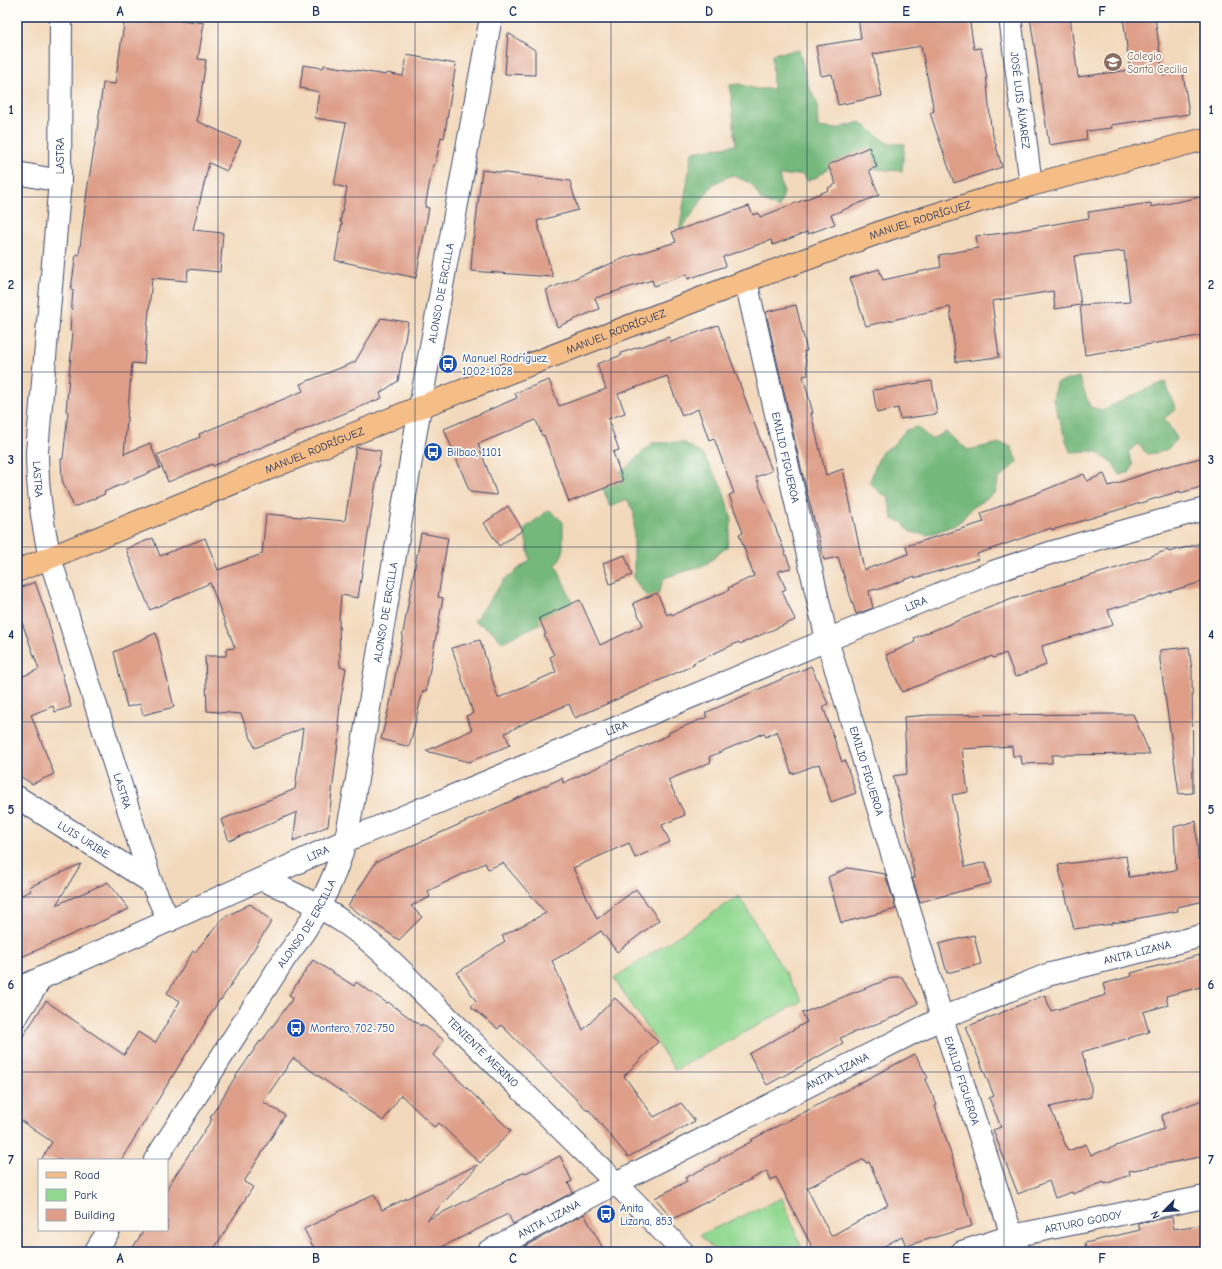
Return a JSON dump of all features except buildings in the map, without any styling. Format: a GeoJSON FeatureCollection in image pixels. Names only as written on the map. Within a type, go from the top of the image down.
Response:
{"type":"FeatureCollection","features":[{"type":"Feature","properties":{"kind":"main road","name":"MANUEL RODRÍGUEZ"},"geometry":{"type":"LineString","coordinates":[[17,571],[420,407],[746,281],[888,229],[1030,185],[1205,139]]}},
{"type":"Feature","properties":{"kind":"street","name":"LASTRA"},"geometry":{"type":"LineString","coordinates":[[61,17],[60,181],[37,452],[37,479],[40,505],[50,558],[151,882],[169,921]]}},
{"type":"Feature","properties":{"kind":"street","name":"ALONSO DE ERCILLA"},"geometry":{"type":"LineString","coordinates":[[156,1159],[285,958],[304,933],[320,906],[334,874],[345,841],[355,791],[420,407],[491,17]]}},
{"type":"Feature","properties":{"kind":"street","name":"JOSÉ LUIS ÁLVAREZ"},"geometry":{"type":"LineString","coordinates":[[1010,17],[1030,185]]}},
{"type":"Feature","properties":{"kind":"street"},"geometry":{"type":"LineString","coordinates":[[17,174],[60,181]]}},
{"type":"Feature","properties":{"kind":"street","name":"EMILIO FIGUEROA"},"geometry":{"type":"LineString","coordinates":[[746,281],[827,640],[942,1018],[1016,1244]]}},
{"type":"Feature","properties":{"kind":"street","name":"LIRA"},"geometry":{"type":"LineString","coordinates":[[17,989],[40,980],[345,841],[986,575],[1117,533],[1205,509]]}},
{"type":"Feature","properties":{"kind":"street","name":"LUIS URIBE"},"geometry":{"type":"LineString","coordinates":[[17,797],[151,882]]}},
{"type":"Feature","properties":{"kind":"street","name":"TENIENTE MERINO"},"geometry":{"type":"LineString","coordinates":[[261,879],[291,891],[320,906],[348,924],[374,944],[398,966],[420,990],[616,1183],[683,1252]]}},
{"type":"Feature","properties":{"kind":"street","name":"ANITA LIZANA"},"geometry":{"type":"LineString","coordinates":[[487,1252],[616,1183],[942,1018],[1047,975],[1205,935]]}},
{"type":"Feature","properties":{"kind":"street"},"geometry":{"type":"LineString","coordinates":[[17,1016],[40,980]]}},
{"type":"Feature","properties":{"kind":"street","name":"ARTURO GODOY"},"geometry":{"type":"LineString","coordinates":[[962,1252],[1016,1244],[1205,1197]]}},
{"type":"Feature","properties":{"kind":"street"},"geometry":{"type":"LineString","coordinates":[[95,1252],[108,1231]]}},
{"type":"Feature","properties":{"kind":"green space"},"geometry":{"type":"Polygon","coordinates":[[[799,50],[808,85],[817,102],[818,127],[836,129],[860,122],[887,143],[905,144],[902,171],[874,169],[839,160],[817,177],[808,181],[802,174],[779,176],[784,193],[779,208],[761,200],[752,184],[732,175],[713,184],[679,233],[692,152],[736,145],[730,85],[739,84],[756,89],[773,89],[772,54],[799,50]]]}},
{"type":"Feature","properties":{"kind":"green space"},"geometry":{"type":"Polygon","coordinates":[[[1079,377],[1090,407],[1102,410],[1165,382],[1176,410],[1164,418],[1177,438],[1168,449],[1157,453],[1147,454],[1138,444],[1128,452],[1133,465],[1130,472],[1120,475],[1112,462],[1104,458],[1096,451],[1070,452],[1053,400],[1056,383],[1079,377]]]}},
{"type":"Feature","properties":{"kind":"green space"},"geometry":{"type":"Polygon","coordinates":[[[917,427],[931,439],[946,432],[968,450],[1000,443],[1011,446],[1017,462],[998,480],[996,492],[972,508],[958,524],[928,535],[910,532],[902,522],[892,519],[888,496],[880,493],[870,483],[874,469],[882,452],[892,446],[906,430],[917,427]]]}},
{"type":"Feature","properties":{"kind":"green space"},"geometry":{"type":"Polygon","coordinates":[[[683,442],[703,455],[722,487],[732,520],[727,547],[705,565],[664,578],[654,606],[634,579],[634,513],[627,499],[610,507],[602,485],[627,467],[652,443],[683,442]]]}},
{"type":"Feature","properties":{"kind":"green space"},"geometry":{"type":"Polygon","coordinates":[[[549,510],[563,522],[563,553],[556,565],[574,607],[502,642],[491,630],[474,621],[504,580],[530,560],[524,529],[549,510]]]}},
{"type":"Feature","properties":{"kind":"green space"},"geometry":{"type":"Polygon","coordinates":[[[739,896],[802,1001],[675,1070],[614,978],[739,896]]]}},
{"type":"Feature","properties":{"kind":"green space"},"geometry":{"type":"Polygon","coordinates":[[[782,1198],[803,1252],[716,1252],[700,1235],[782,1198]]]}},
{"type":"Feature","properties":{"kind":"place","name":"Colegio Santa Cecilia"},"geometry":{"type":"Point","coordinates":[1113,62]}},
{"type":"Feature","properties":{"kind":"place","name":"Manuel Rodríguez, 1002-1028"},"geometry":{"type":"Point","coordinates":[448,364]}},
{"type":"Feature","properties":{"kind":"place","name":"Bilbao, 1101"},"geometry":{"type":"Point","coordinates":[433,452]}},
{"type":"Feature","properties":{"kind":"place","name":"Montero, 702-750"},"geometry":{"type":"Point","coordinates":[296,1028]}},
{"type":"Feature","properties":{"kind":"place","name":"Anita Lizana, 853"},"geometry":{"type":"Point","coordinates":[606,1214]}}]}
